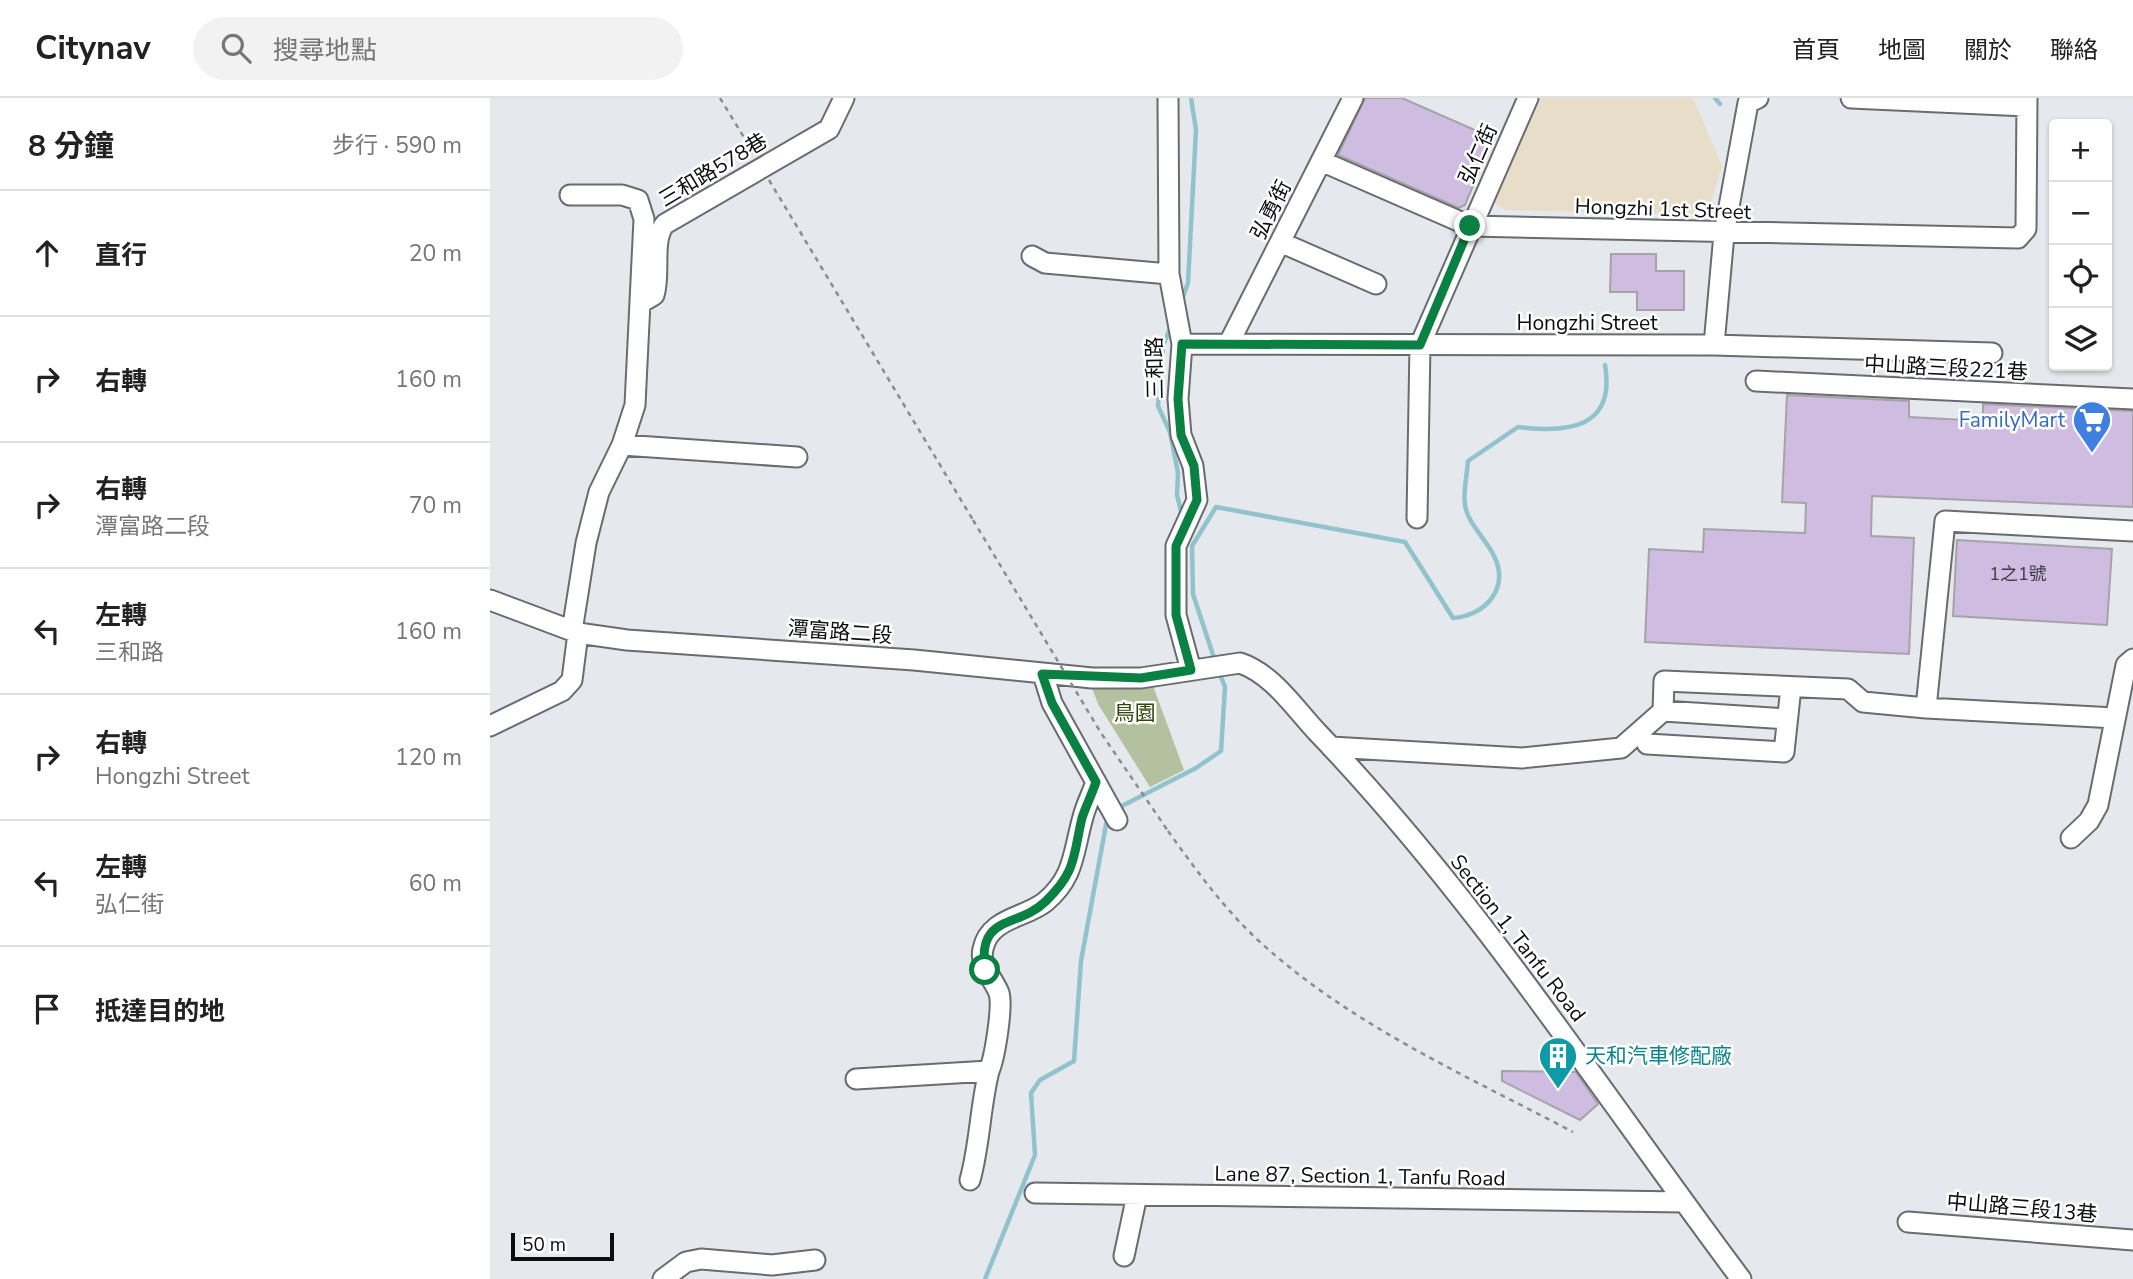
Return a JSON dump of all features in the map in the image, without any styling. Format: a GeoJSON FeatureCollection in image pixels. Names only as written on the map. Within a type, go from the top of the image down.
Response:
{"type":"FeatureCollection","features":[{"type":"Feature","properties":{"kind":"street","name":"三和路578巷"},"geometry":{"type":"LineString","coordinates":[[642,302],[654,295],[659,282],[659,231],[665,224],[829,129],[844,98]]}},
{"type":"Feature","properties":{"kind":"street","name":"三和路"},"geometry":{"type":"LineString","coordinates":[[1168,98],[1168,274],[1182,344],[1178,399],[1181,435],[1194,466],[1197,500],[1176,546],[1176,615],[1198,669]]}},
{"type":"Feature","properties":{"kind":"street","name":"弘勇街"},"geometry":{"type":"LineString","coordinates":[[1229,343],[1353,98]]}},
{"type":"Feature","properties":{"kind":"street","name":"弘仁街"},"geometry":{"type":"LineString","coordinates":[[1420,345],[1528,98]]}},
{"type":"Feature","properties":{"kind":"street"},"geometry":{"type":"LineString","coordinates":[[1714,345],[1724,234],[1748,103],[1758,98]]}},
{"type":"Feature","properties":{"kind":"street"},"geometry":{"type":"LineString","coordinates":[[1851,98],[2027,102]]}},
{"type":"Feature","properties":{"kind":"street","name":"Hongzhi 1st Street"},"geometry":{"type":"LineString","coordinates":[[1321,161],[1470,226],[1724,234],[2018,238],[2026,229],[2027,102]]}},
{"type":"Feature","properties":{"kind":"street"},"geometry":{"type":"LineString","coordinates":[[490,726],[562,691],[572,680],[586,543],[599,492],[622,445],[635,405],[644,219],[638,200],[622,195],[570,195]]}},
{"type":"Feature","properties":{"kind":"street"},"geometry":{"type":"LineString","coordinates":[[1280,242],[1376,284]]}},
{"type":"Feature","properties":{"kind":"street"},"geometry":{"type":"LineString","coordinates":[[1032,257],[1045,263],[1168,274]]}},
{"type":"Feature","properties":{"kind":"street","name":"Hongzhi Street"},"geometry":{"type":"LineString","coordinates":[[1182,344],[1714,345],[1992,353]]}},
{"type":"Feature","properties":{"kind":"street"},"geometry":{"type":"LineString","coordinates":[[1416,518],[1420,345]]}},
{"type":"Feature","properties":{"kind":"street","name":"中山路三段221巷"},"geometry":{"type":"LineString","coordinates":[[1756,381],[2133,399]]}},
{"type":"Feature","properties":{"kind":"street"},"geometry":{"type":"LineString","coordinates":[[622,445],[797,457]]}},
{"type":"Feature","properties":{"kind":"street"},"geometry":{"type":"LineString","coordinates":[[1926,708],[1945,521],[2133,531]]}},
{"type":"Feature","properties":{"kind":"street","name":"潭富路二段"},"geometry":{"type":"LineString","coordinates":[[490,600],[575,632],[627,640],[914,660],[1042,674],[1141,678],[1226,665]]}},
{"type":"Feature","properties":{"kind":"street"},"geometry":{"type":"LineString","coordinates":[[2071,838],[2089,821],[2098,805],[2126,665],[2133,659]]}},
{"type":"Feature","properties":{"kind":"street","name":"Section 1, Tanfu Road"},"geometry":{"type":"LineString","coordinates":[[1226,665],[1240,663],[1260,672],[1331,747],[1524,978],[1741,1279]]}},
{"type":"Feature","properties":{"kind":"street"},"geometry":{"type":"LineString","coordinates":[[1042,674],[1052,703],[1116,818]]}},
{"type":"Feature","properties":{"kind":"street"},"geometry":{"type":"LineString","coordinates":[[1331,747],[1522,758],[1621,748],[1662,711],[1664,681],[1848,689],[1863,702],[2115,718]]}},
{"type":"Feature","properties":{"kind":"street"},"geometry":{"type":"LineString","coordinates":[[1647,744],[1784,752],[1791,687]]}},
{"type":"Feature","properties":{"kind":"street"},"geometry":{"type":"LineString","coordinates":[[1662,711],[1787,719]]}},
{"type":"Feature","properties":{"kind":"street"},"geometry":{"type":"LineString","coordinates":[[970,1180],[979,1146],[983,1095],[994,1060],[1000,995],[985,970],[982,949],[1000,923],[1044,903],[1070,871],[1083,817],[1100,789]]}},
{"type":"Feature","properties":{"kind":"street"},"geometry":{"type":"LineString","coordinates":[[856,1079],[989,1072]]}},
{"type":"Feature","properties":{"kind":"street","name":"Lane 87, Section 1, Tanfu Road"},"geometry":{"type":"LineString","coordinates":[[1035,1193],[1684,1202]]}},
{"type":"Feature","properties":{"kind":"street"},"geometry":{"type":"LineString","coordinates":[[1124,1256],[1137,1195]]}},
{"type":"Feature","properties":{"kind":"street","name":"中山路三段13巷"},"geometry":{"type":"LineString","coordinates":[[1908,1222],[2133,1240]]}},
{"type":"Feature","properties":{"kind":"street"},"geometry":{"type":"LineString","coordinates":[[663,1279],[686,1262],[701,1259],[772,1265],[815,1261]]}},
{"type":"Feature","properties":{"kind":"path"},"geometry":{"type":"LineString","coordinates":[[720,98],[1101,733],[1209,888],[1260,942],[1348,1010],[1446,1067],[1573,1132]]}},
{"type":"Feature","properties":{"kind":"shaded area"},"geometry":{"type":"Polygon","coordinates":[[[1540,98],[1693,98],[1722,166],[1707,215],[1506,210],[1493,202],[1540,98]]]}},
{"type":"Feature","properties":{"kind":"green space","name":"鳥園"},"geometry":{"type":"Polygon","coordinates":[[[1090,683],[1152,683],[1184,770],[1150,787],[1098,704],[1090,683]]]}},
{"type":"Feature","properties":{"kind":"building"},"geometry":{"type":"Polygon","coordinates":[[[1365,98],[1402,98],[1493,138],[1465,205],[1459,208],[1338,155],[1365,98]]]}},
{"type":"Feature","properties":{"kind":"building"},"geometry":{"type":"Polygon","coordinates":[[[1611,254],[1656,254],[1656,271],[1684,271],[1684,310],[1637,310],[1637,292],[1610,292],[1611,254]]]}},
{"type":"Feature","properties":{"kind":"building"},"geometry":{"type":"Polygon","coordinates":[[[1787,395],[1909,401],[1909,417],[1983,421],[1983,404],[2133,411],[2133,507],[1872,496],[1871,536],[1914,538],[1909,654],[1645,642],[1649,549],[1703,552],[1704,529],[1805,533],[1806,503],[1782,502],[1787,395]]]}},
{"type":"Feature","properties":{"kind":"building"},"geometry":{"type":"Polygon","coordinates":[[[1957,540],[2112,549],[2107,625],[1953,616],[1957,540]]]}},
{"type":"Feature","properties":{"kind":"building","name":"天和汽車修配廠"},"geometry":{"type":"Polygon","coordinates":[[[1502,1071],[1576,1072],[1598,1104],[1580,1120],[1502,1081],[1502,1071]]]}},
{"type":"Feature","properties":{"kind":"waterway"},"geometry":{"type":"LineString","coordinates":[[1181,302],[1188,283],[1196,130],[1191,98]]}},
{"type":"Feature","properties":{"kind":"waterway"},"geometry":{"type":"LineString","coordinates":[[1715,98],[1720,104]]}},
{"type":"Feature","properties":{"kind":"waterway"},"geometry":{"type":"LineString","coordinates":[[1171,326],[1163,346],[1158,406],[1170,432],[1182,515]]}},
{"type":"Feature","properties":{"kind":"waterway"},"geometry":{"type":"LineString","coordinates":[[1215,661],[1193,594],[1192,546],[1216,507],[1405,542],[1453,618],[1475,612],[1491,599],[1499,581],[1495,558],[1465,505],[1468,461],[1518,427],[1554,429],[1584,422],[1595,414],[1603,403],[1606,386],[1605,365]]}},
{"type":"Feature","properties":{"kind":"waterway"},"geometry":{"type":"LineString","coordinates":[[1118,808],[1196,768],[1221,751],[1225,687],[1219,672]]}},
{"type":"Feature","properties":{"kind":"waterway"},"geometry":{"type":"LineString","coordinates":[[985,1279],[1035,1155],[1031,1093],[1040,1080],[1074,1061],[1081,961],[1108,814]]}},
{"type":"Feature","properties":{"kind":"place","name":"FamilyMart"},"geometry":{"type":"Point","coordinates":[2092,454]}},
{"type":"Feature","properties":{"kind":"place","name":"天和汽車修配廠"},"geometry":{"type":"Point","coordinates":[1558,1090]}},
{"type":"Feature","properties":{"kind":"route"},"geometry":{"type":"LineString","coordinates":[[985,970],[982,949],[1000,923],[1044,903],[1070,871],[1075,860],[1083,817],[1096,782],[1052,703],[1042,674],[1141,678],[1191,670],[1176,615],[1176,546],[1197,500],[1194,466],[1181,435],[1178,373],[1182,344],[1420,345],[1470,226]]}}]}
